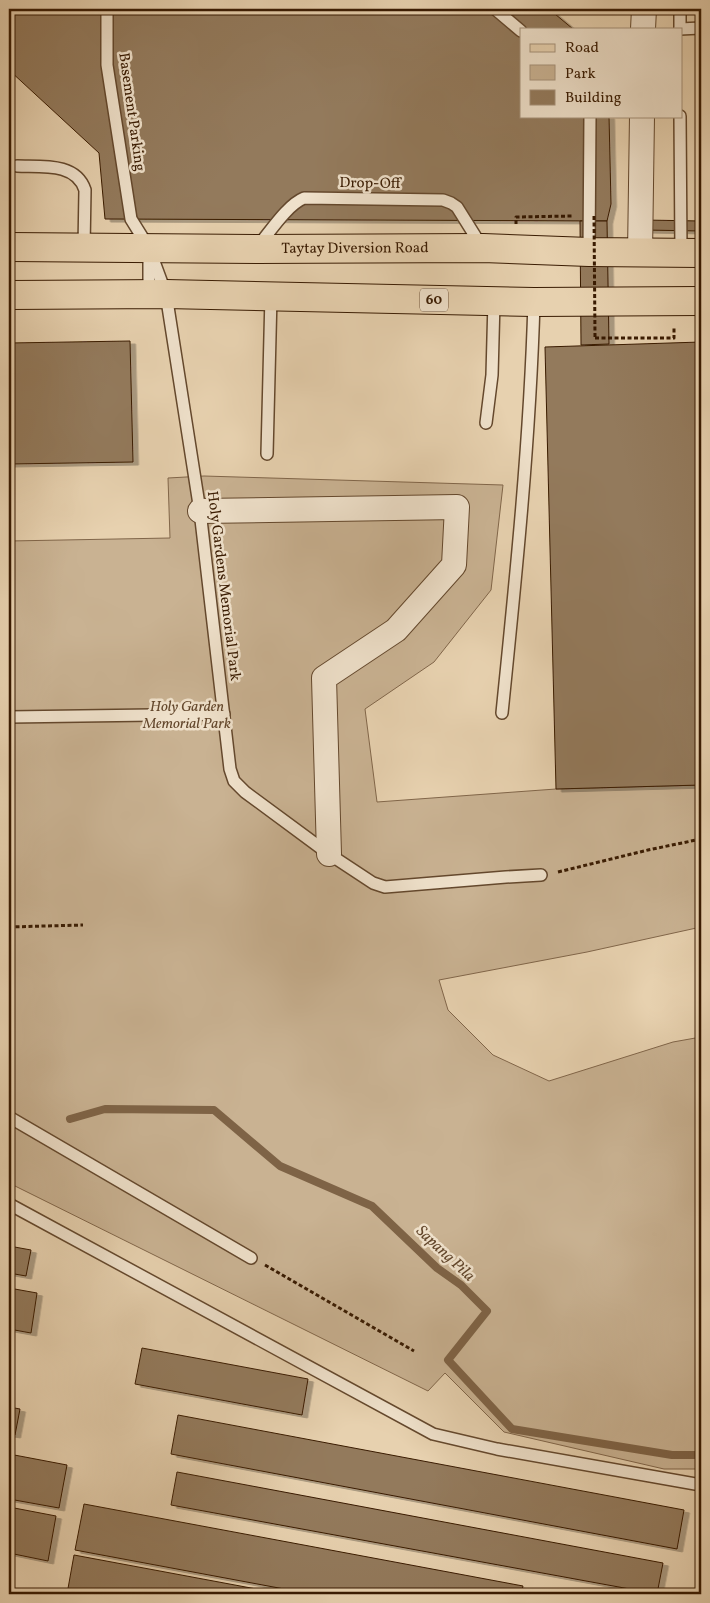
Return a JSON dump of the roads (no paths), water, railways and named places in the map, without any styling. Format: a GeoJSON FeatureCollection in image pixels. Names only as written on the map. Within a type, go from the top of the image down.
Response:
{"type":"FeatureCollection","features":[{"type":"Feature","properties":{"kind":"main road","name":"Taytay Diversion Road"},"geometry":{"type":"LineString","coordinates":[[9,247],[483,248],[691,253]]}},
{"type":"Feature","properties":{"kind":"main road","name":"60"},"geometry":{"type":"LineString","coordinates":[[9,295],[158,294],[534,302],[701,301]]}},
{"type":"Feature","properties":{"kind":"street"},"geometry":{"type":"LineString","coordinates":[[643,28],[644,9]]}},
{"type":"Feature","properties":{"kind":"street"},"geometry":{"type":"LineString","coordinates":[[640,253],[642,118]]}},
{"type":"Feature","properties":{"kind":"street"},"geometry":{"type":"LineString","coordinates":[[200,511],[457,507],[454,565],[396,630],[324,678],[329,854]]}},
{"type":"Feature","properties":{"kind":"lane","name":"Basement Parking"},"geometry":{"type":"LineString","coordinates":[[107,9],[107,65],[131,218],[149,248]]}},
{"type":"Feature","properties":{"kind":"lane"},"geometry":{"type":"LineString","coordinates":[[495,9],[520,30]]}},
{"type":"Feature","properties":{"kind":"lane"},"geometry":{"type":"LineString","coordinates":[[680,9],[680,28]]}},
{"type":"Feature","properties":{"kind":"lane"},"geometry":{"type":"LineString","coordinates":[[682,29],[701,28]]}},
{"type":"Feature","properties":{"kind":"lane"},"geometry":{"type":"LineString","coordinates":[[589,252],[590,118]]}},
{"type":"Feature","properties":{"kind":"lane"},"geometry":{"type":"LineString","coordinates":[[680,118],[691,253]]}},
{"type":"Feature","properties":{"kind":"lane"},"geometry":{"type":"LineString","coordinates":[[17,166],[65,169],[76,174],[85,190],[84,247]]}},
{"type":"Feature","properties":{"kind":"lane","name":"Drop-Off"},"geometry":{"type":"LineString","coordinates":[[256,249],[296,201],[304,198],[443,200],[457,207],[483,248]]}},
{"type":"Feature","properties":{"kind":"lane"},"geometry":{"type":"LineString","coordinates":[[149,248],[158,294]]}},
{"type":"Feature","properties":{"kind":"lane"},"geometry":{"type":"LineString","coordinates":[[149,248],[158,294]]}},
{"type":"Feature","properties":{"kind":"lane","name":"Holy Gardens Memorial Park"},"geometry":{"type":"LineString","coordinates":[[158,294],[200,511],[230,769],[234,781],[245,792],[329,854],[372,883],[385,887],[541,875]]}},
{"type":"Feature","properties":{"kind":"lane"},"geometry":{"type":"LineString","coordinates":[[267,454],[271,296]]}},
{"type":"Feature","properties":{"kind":"lane"},"geometry":{"type":"LineString","coordinates":[[486,423],[492,375],[494,301]]}},
{"type":"Feature","properties":{"kind":"lane"},"geometry":{"type":"LineString","coordinates":[[502,713],[517,560],[534,302]]}},
{"type":"Feature","properties":{"kind":"lane"},"geometry":{"type":"LineString","coordinates":[[9,717],[224,714]]}},
{"type":"Feature","properties":{"kind":"lane"},"geometry":{"type":"LineString","coordinates":[[9,1117],[251,1258]]}},
{"type":"Feature","properties":{"kind":"lane"},"geometry":{"type":"LineString","coordinates":[[9,1204],[433,1434],[497,1450],[701,1485]]}},
{"type":"Feature","properties":{"kind":"waterway","name":"Sapang Pila"},"geometry":{"type":"LineString","coordinates":[[70,1119],[105,1109],[214,1110],[280,1166],[372,1206],[437,1268],[461,1285],[487,1311],[448,1360],[512,1429],[672,1455],[701,1455]]}},
{"type":"Feature","properties":{"kind":"park label","name":"Holy Garden Memorial Park"},"geometry":{"type":"Point","coordinates":[187,716]}}]}
